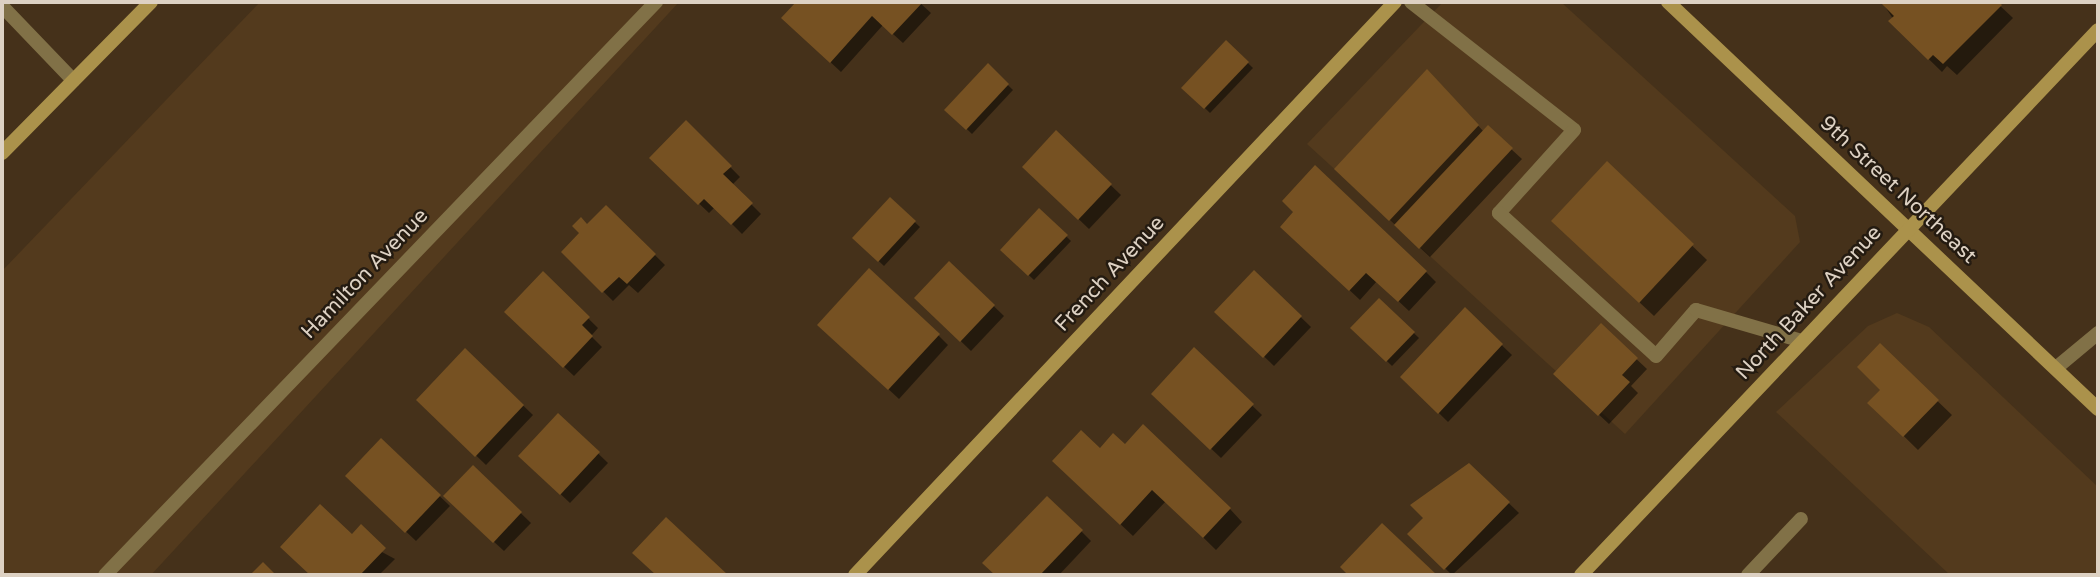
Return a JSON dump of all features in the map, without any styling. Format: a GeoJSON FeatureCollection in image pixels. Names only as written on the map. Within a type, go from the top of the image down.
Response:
{"type":"FeatureCollection","features":[{"type":"Feature","properties":{"kind":"street"},"geometry":{"type":"LineString","coordinates":[[2,153],[151,2]]}},
{"type":"Feature","properties":{"kind":"street","name":"Hamilton Avenue"},"geometry":{"type":"LineString","coordinates":[[105,575],[656,2]]}},
{"type":"Feature","properties":{"kind":"street","name":"French Avenue"},"geometry":{"type":"LineString","coordinates":[[855,575],[1395,2]]}},
{"type":"Feature","properties":{"kind":"street"},"geometry":{"type":"LineString","coordinates":[[1411,2],[1574,130],[1499,214],[1656,356],[1696,310],[1802,341]]}},
{"type":"Feature","properties":{"kind":"street","name":"9th Street Northeast"},"geometry":{"type":"LineString","coordinates":[[1676,4],[1909,229],[2096,403]]}},
{"type":"Feature","properties":{"kind":"street"},"geometry":{"type":"LineString","coordinates":[[2,6],[73,80]]}},
{"type":"Feature","properties":{"kind":"street","name":"North Baker Avenue"},"geometry":{"type":"LineString","coordinates":[[1581,575],[2098,30]]}},
{"type":"Feature","properties":{"kind":"street"},"geometry":{"type":"LineString","coordinates":[[2056,368],[2098,333]]}},
{"type":"Feature","properties":{"kind":"street"},"geometry":{"type":"LineString","coordinates":[[1748,575],[1801,519]]}},
{"type":"Feature","properties":{"kind":"shaded area"},"geometry":{"type":"Polygon","coordinates":[[[260,2],[679,2],[151,575],[2,575],[2,271],[260,2]]]}},
{"type":"Feature","properties":{"kind":"shaded area"},"geometry":{"type":"Polygon","coordinates":[[[1443,2],[1561,2],[1795,216],[1800,242],[1625,434],[1307,144],[1443,2]]]}},
{"type":"Feature","properties":{"kind":"shaded area"},"geometry":{"type":"Polygon","coordinates":[[[1897,313],[1929,327],[2098,487],[2098,575],[1950,575],[1776,412],[1868,326],[1897,313]]]}},
{"type":"Feature","properties":{"kind":"building"},"geometry":{"type":"Polygon","coordinates":[[[796,2],[923,2],[892,35],[872,16],[830,63],[781,18],[796,2]]]}},
{"type":"Feature","properties":{"kind":"building"},"geometry":{"type":"Polygon","coordinates":[[[1880,2],[1999,2],[2002,5],[1943,64],[1933,55],[1928,60],[1888,21],[1894,16],[1880,2]]]}},
{"type":"Feature","properties":{"kind":"building"},"geometry":{"type":"Polygon","coordinates":[[[1226,40],[1249,62],[1204,109],[1181,88],[1226,40]]]}},
{"type":"Feature","properties":{"kind":"building"},"geometry":{"type":"Polygon","coordinates":[[[988,63],[1009,84],[966,130],[944,110],[988,63]]]}},
{"type":"Feature","properties":{"kind":"building"},"geometry":{"type":"Polygon","coordinates":[[[1427,69],[1479,125],[1389,221],[1334,169],[1427,69]]]}},
{"type":"Feature","properties":{"kind":"building"},"geometry":{"type":"Polygon","coordinates":[[[686,120],[732,166],[723,174],[753,203],[731,225],[704,199],[698,205],[649,158],[686,120]]]}},
{"type":"Feature","properties":{"kind":"building"},"geometry":{"type":"Polygon","coordinates":[[[1488,125],[1513,148],[1419,249],[1394,225],[1488,125]]]}},
{"type":"Feature","properties":{"kind":"building"},"geometry":{"type":"Polygon","coordinates":[[[1056,130],[1112,184],[1078,220],[1022,167],[1056,130]]]}},
{"type":"Feature","properties":{"kind":"building"},"geometry":{"type":"Polygon","coordinates":[[[1607,161],[1694,244],[1639,303],[1551,221],[1607,161]]]}},
{"type":"Feature","properties":{"kind":"building"},"geometry":{"type":"Polygon","coordinates":[[[1315,165],[1427,271],[1398,302],[1366,273],[1349,291],[1280,227],[1293,212],[1282,201],[1315,165]]]}},
{"type":"Feature","properties":{"kind":"building"},"geometry":{"type":"Polygon","coordinates":[[[890,197],[916,221],[878,262],[852,238],[890,197]]]}},
{"type":"Feature","properties":{"kind":"building"},"geometry":{"type":"Polygon","coordinates":[[[606,205],[656,254],[627,284],[619,277],[602,293],[561,252],[579,233],[572,226],[581,217],[587,224],[606,205]]]}},
{"type":"Feature","properties":{"kind":"building"},"geometry":{"type":"Polygon","coordinates":[[[1039,208],[1068,235],[1028,276],[1000,250],[1039,208]]]}},
{"type":"Feature","properties":{"kind":"building"},"geometry":{"type":"Polygon","coordinates":[[[949,261],[995,305],[960,342],[914,298],[949,261]]]}},
{"type":"Feature","properties":{"kind":"building"},"geometry":{"type":"Polygon","coordinates":[[[869,268],[940,334],[888,390],[817,325],[869,268]]]}},
{"type":"Feature","properties":{"kind":"building"},"geometry":{"type":"Polygon","coordinates":[[[1254,270],[1302,316],[1263,358],[1214,312],[1254,270]]]}},
{"type":"Feature","properties":{"kind":"building"},"geometry":{"type":"Polygon","coordinates":[[[543,271],[590,317],[582,325],[593,336],[563,368],[504,312],[543,271]]]}},
{"type":"Feature","properties":{"kind":"building"},"geometry":{"type":"Polygon","coordinates":[[[1379,298],[1415,332],[1386,362],[1350,328],[1379,298]]]}},
{"type":"Feature","properties":{"kind":"building"},"geometry":{"type":"Polygon","coordinates":[[[1465,307],[1503,344],[1438,414],[1400,377],[1465,307]]]}},
{"type":"Feature","properties":{"kind":"building"},"geometry":{"type":"Polygon","coordinates":[[[1601,323],[1638,358],[1622,375],[1630,382],[1598,416],[1553,374],[1601,323]]]}},
{"type":"Feature","properties":{"kind":"building"},"geometry":{"type":"Polygon","coordinates":[[[1880,343],[1939,400],[1903,437],[1867,403],[1880,390],[1857,367],[1880,343]]]}},
{"type":"Feature","properties":{"kind":"building"},"geometry":{"type":"Polygon","coordinates":[[[1194,347],[1254,404],[1210,450],[1151,394],[1194,347]]]}},
{"type":"Feature","properties":{"kind":"building"},"geometry":{"type":"Polygon","coordinates":[[[465,348],[524,405],[475,457],[416,400],[465,348]]]}},
{"type":"Feature","properties":{"kind":"building"},"geometry":{"type":"Polygon","coordinates":[[[558,413],[600,452],[560,495],[518,456],[558,413]]]}},
{"type":"Feature","properties":{"kind":"building"},"geometry":{"type":"Polygon","coordinates":[[[1143,424],[1231,508],[1203,538],[1152,490],[1120,525],[1052,461],[1081,430],[1100,448],[1113,433],[1125,444],[1143,424]]]}},
{"type":"Feature","properties":{"kind":"building"},"geometry":{"type":"Polygon","coordinates":[[[381,438],[441,495],[405,533],[345,476],[381,438]]]}},
{"type":"Feature","properties":{"kind":"building"},"geometry":{"type":"Polygon","coordinates":[[[1469,463],[1510,502],[1444,570],[1407,534],[1423,518],[1410,505],[1469,463]]]}},
{"type":"Feature","properties":{"kind":"building"},"geometry":{"type":"Polygon","coordinates":[[[473,465],[522,512],[493,543],[443,496],[473,465]]]}},
{"type":"Feature","properties":{"kind":"building"},"geometry":{"type":"Polygon","coordinates":[[[1047,496],[1083,530],[1040,575],[995,575],[982,563],[1047,496]]]}},
{"type":"Feature","properties":{"kind":"building"},"geometry":{"type":"Polygon","coordinates":[[[320,504],[352,534],[361,524],[386,548],[360,575],[310,575],[280,547],[320,504]]]}},
{"type":"Feature","properties":{"kind":"building"},"geometry":{"type":"Polygon","coordinates":[[[666,517],[728,575],[656,575],[632,553],[666,517]]]}},
{"type":"Feature","properties":{"kind":"building"},"geometry":{"type":"Polygon","coordinates":[[[1382,523],[1437,575],[1348,575],[1340,567],[1382,523]]]}},
{"type":"Feature","properties":{"kind":"building"},"geometry":{"type":"Polygon","coordinates":[[[263,562],[276,575],[250,575],[263,562]]]}}]}
